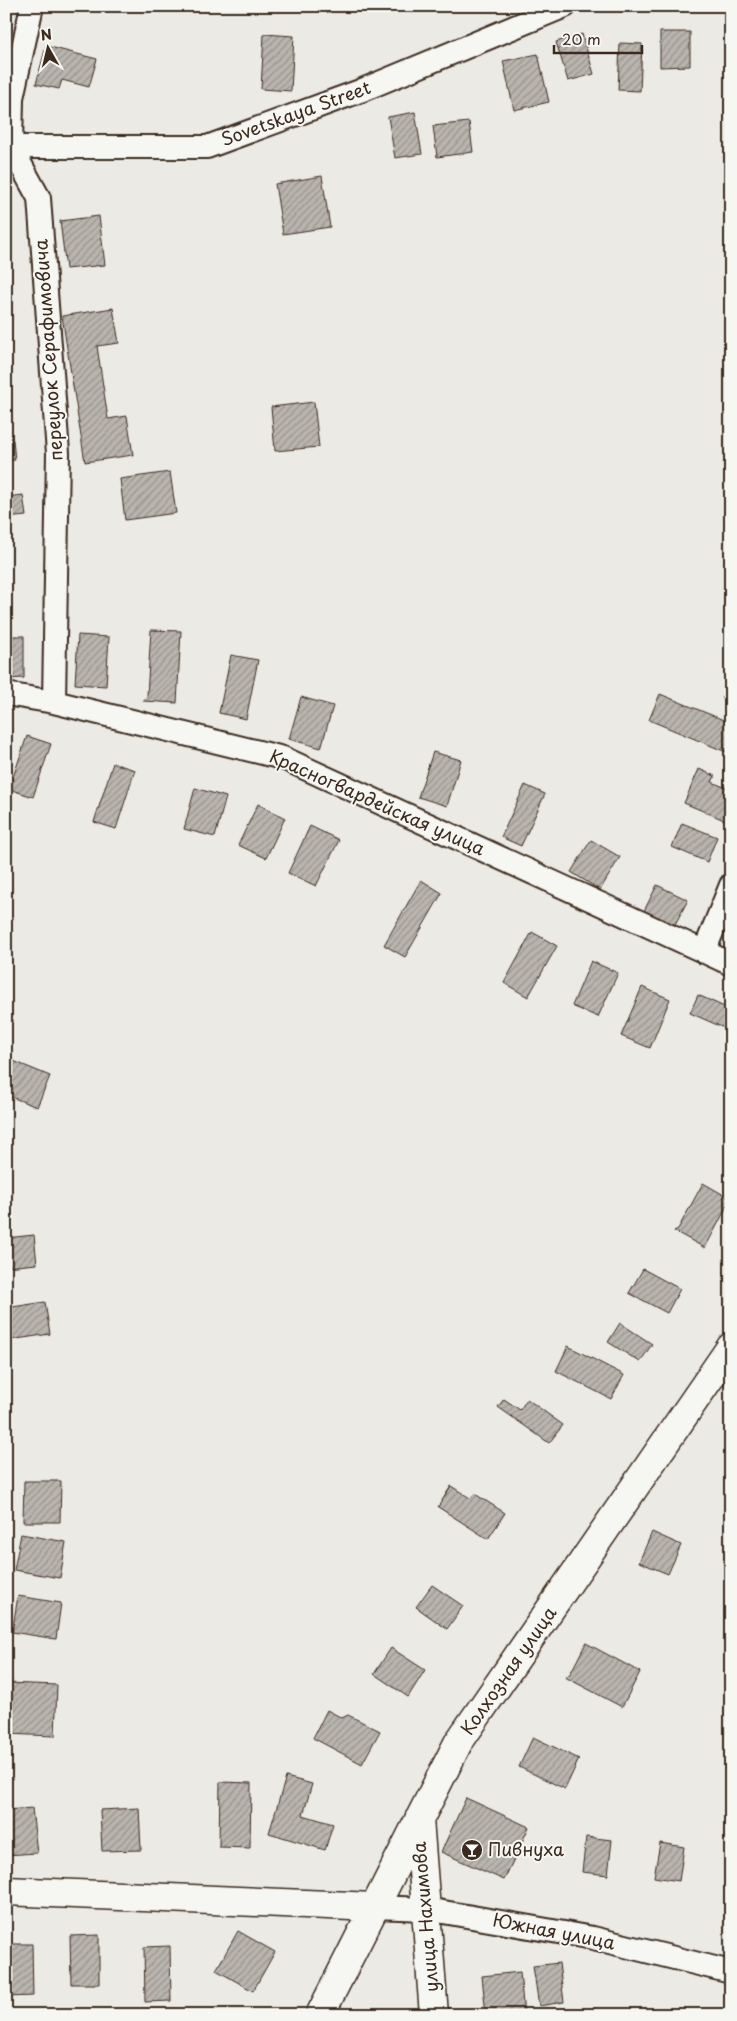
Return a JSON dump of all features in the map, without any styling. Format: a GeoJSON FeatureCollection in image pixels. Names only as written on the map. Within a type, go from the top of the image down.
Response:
{"type":"FeatureCollection","features":[{"type":"Feature","properties":{"kind":"street","name":"переулок Серафимовича"},"geometry":{"type":"LineString","coordinates":[[32,6],[12,98],[12,147],[39,198],[40,208],[58,453],[54,702]]}},
{"type":"Feature","properties":{"kind":"street","name":"Sovetskaya Street"},"geometry":{"type":"LineString","coordinates":[[12,147],[207,147],[360,91],[565,6]]}},
{"type":"Feature","properties":{"kind":"street","name":"Красногвардейская улица"},"geometry":{"type":"LineString","coordinates":[[6,694],[54,702],[284,758],[731,964]]}},
{"type":"Feature","properties":{"kind":"street"},"geometry":{"type":"LineString","coordinates":[[704,952],[731,885]]}},
{"type":"Feature","properties":{"kind":"street","name":"Колхозная улица"},"geometry":{"type":"LineString","coordinates":[[320,2015],[458,1744],[731,1347]]}},
{"type":"Feature","properties":{"kind":"street","name":"улица Нахимова"},"geometry":{"type":"LineString","coordinates":[[419,1818],[434,2015]]}},
{"type":"Feature","properties":{"kind":"street"},"geometry":{"type":"LineString","coordinates":[[6,1892],[374,1907]]}},
{"type":"Feature","properties":{"kind":"street","name":"Южная улица"},"geometry":{"type":"LineString","coordinates":[[374,1907],[426,1909],[593,1938],[731,1972]]}},
{"type":"Feature","properties":{"kind":"building"},"geometry":{"type":"Polygon","coordinates":[[[660,32],[690,32],[690,66],[660,67],[660,32]]]}},
{"type":"Feature","properties":{"kind":"building"},"geometry":{"type":"Polygon","coordinates":[[[264,34],[294,36],[291,91],[261,89],[264,34]]]}},
{"type":"Feature","properties":{"kind":"building"},"geometry":{"type":"Polygon","coordinates":[[[582,34],[594,74],[568,81],[556,42],[582,34]]]}},
{"type":"Feature","properties":{"kind":"building"},"geometry":{"type":"Polygon","coordinates":[[[620,43],[642,44],[640,91],[618,90],[620,43]]]}},
{"type":"Feature","properties":{"kind":"building"},"geometry":{"type":"Polygon","coordinates":[[[46,46],[97,59],[89,87],[62,80],[59,89],[36,84],[46,46]]]}},
{"type":"Feature","properties":{"kind":"building"},"geometry":{"type":"Polygon","coordinates":[[[538,54],[549,102],[514,110],[503,61],[538,54]]]}},
{"type":"Feature","properties":{"kind":"building"},"geometry":{"type":"Polygon","coordinates":[[[415,112],[422,154],[395,158],[388,117],[415,112]]]}},
{"type":"Feature","properties":{"kind":"building"},"geometry":{"type":"Polygon","coordinates":[[[469,122],[473,152],[437,157],[433,126],[469,122]]]}},
{"type":"Feature","properties":{"kind":"building"},"geometry":{"type":"Polygon","coordinates":[[[322,176],[330,227],[283,234],[275,184],[322,176]]]}},
{"type":"Feature","properties":{"kind":"building"},"geometry":{"type":"Polygon","coordinates":[[[99,216],[105,265],[66,269],[60,221],[99,216]]]}},
{"type":"Feature","properties":{"kind":"building"},"geometry":{"type":"Polygon","coordinates":[[[113,308],[119,343],[97,346],[108,419],[127,416],[133,455],[85,462],[62,316],[113,308]]]}},
{"type":"Feature","properties":{"kind":"building"},"geometry":{"type":"Polygon","coordinates":[[[314,402],[319,447],[275,451],[271,407],[314,402]]]}},
{"type":"Feature","properties":{"kind":"building"},"geometry":{"type":"Polygon","coordinates":[[[13,440],[15,460],[6,461],[6,441],[13,440]]]}},
{"type":"Feature","properties":{"kind":"building"},"geometry":{"type":"Polygon","coordinates":[[[170,472],[176,513],[125,520],[120,479],[170,472]]]}},
{"type":"Feature","properties":{"kind":"building"},"geometry":{"type":"Polygon","coordinates":[[[23,495],[26,516],[6,518],[6,497],[23,495]]]}},
{"type":"Feature","properties":{"kind":"building"},"geometry":{"type":"Polygon","coordinates":[[[151,630],[181,631],[177,703],[143,701],[147,696],[151,630]]]}},
{"type":"Feature","properties":{"kind":"building"},"geometry":{"type":"Polygon","coordinates":[[[78,635],[109,637],[106,686],[75,684],[78,635]]]}},
{"type":"Feature","properties":{"kind":"building"},"geometry":{"type":"Polygon","coordinates":[[[6,636],[24,636],[24,678],[6,679],[6,636]]]}},
{"type":"Feature","properties":{"kind":"building"},"geometry":{"type":"Polygon","coordinates":[[[231,655],[258,660],[246,719],[219,713],[231,655]]]}},
{"type":"Feature","properties":{"kind":"building"},"geometry":{"type":"Polygon","coordinates":[[[731,680],[731,702],[722,697],[731,680]]]}},
{"type":"Feature","properties":{"kind":"building"},"geometry":{"type":"Polygon","coordinates":[[[660,694],[731,723],[731,754],[649,720],[660,694]]]}},
{"type":"Feature","properties":{"kind":"building"},"geometry":{"type":"Polygon","coordinates":[[[301,697],[333,706],[321,748],[289,739],[301,697]]]}},
{"type":"Feature","properties":{"kind":"building"},"geometry":{"type":"Polygon","coordinates":[[[27,736],[51,744],[33,797],[9,789],[27,736]]]}},
{"type":"Feature","properties":{"kind":"building"},"geometry":{"type":"Polygon","coordinates":[[[433,752],[461,760],[447,806],[418,797],[433,752]]]}},
{"type":"Feature","properties":{"kind":"building"},"geometry":{"type":"Polygon","coordinates":[[[113,763],[135,770],[116,829],[94,822],[113,763]]]}},
{"type":"Feature","properties":{"kind":"building"},"geometry":{"type":"Polygon","coordinates":[[[699,769],[715,776],[712,782],[731,790],[731,818],[729,822],[684,803],[699,769]]]}},
{"type":"Feature","properties":{"kind":"building"},"geometry":{"type":"Polygon","coordinates":[[[525,785],[545,794],[521,846],[501,837],[525,785]]]}},
{"type":"Feature","properties":{"kind":"building"},"geometry":{"type":"Polygon","coordinates":[[[195,788],[226,797],[215,837],[184,829],[195,788]]]}},
{"type":"Feature","properties":{"kind":"building"},"geometry":{"type":"Polygon","coordinates":[[[258,804],[285,818],[266,858],[238,845],[258,804]]]}},
{"type":"Feature","properties":{"kind":"building"},"geometry":{"type":"Polygon","coordinates":[[[682,823],[717,837],[707,862],[672,847],[682,823]]]}},
{"type":"Feature","properties":{"kind":"building"},"geometry":{"type":"Polygon","coordinates":[[[310,826],[339,840],[316,886],[288,873],[310,826]]]}},
{"type":"Feature","properties":{"kind":"building"},"geometry":{"type":"Polygon","coordinates":[[[591,840],[620,857],[600,890],[571,872],[591,840]]]}},
{"type":"Feature","properties":{"kind":"building"},"geometry":{"type":"Polygon","coordinates":[[[421,880],[442,893],[405,957],[384,945],[421,880]]]}},
{"type":"Feature","properties":{"kind":"building"},"geometry":{"type":"Polygon","coordinates":[[[657,885],[688,900],[673,928],[643,913],[657,885]]]}},
{"type":"Feature","properties":{"kind":"building"},"geometry":{"type":"Polygon","coordinates":[[[532,932],[557,946],[528,997],[504,983],[532,932]]]}},
{"type":"Feature","properties":{"kind":"building"},"geometry":{"type":"Polygon","coordinates":[[[591,961],[618,973],[598,1017],[572,1006],[591,961]]]}},
{"type":"Feature","properties":{"kind":"building"},"geometry":{"type":"Polygon","coordinates":[[[642,987],[670,999],[650,1048],[621,1036],[642,987]]]}},
{"type":"Feature","properties":{"kind":"building"},"geometry":{"type":"Polygon","coordinates":[[[698,995],[731,1010],[731,1031],[690,1013],[698,995]]]}},
{"type":"Feature","properties":{"kind":"building"},"geometry":{"type":"Polygon","coordinates":[[[6,1058],[50,1076],[37,1107],[6,1095],[6,1058]]]}},
{"type":"Feature","properties":{"kind":"building"},"geometry":{"type":"Polygon","coordinates":[[[703,1183],[731,1199],[705,1248],[674,1231],[678,1229],[703,1183]]]}},
{"type":"Feature","properties":{"kind":"building"},"geometry":{"type":"Polygon","coordinates":[[[34,1235],[37,1264],[6,1267],[6,1238],[34,1235]]]}},
{"type":"Feature","properties":{"kind":"building"},"geometry":{"type":"Polygon","coordinates":[[[643,1269],[680,1289],[667,1313],[629,1293],[643,1269]]]}},
{"type":"Feature","properties":{"kind":"building"},"geometry":{"type":"Polygon","coordinates":[[[45,1302],[50,1334],[10,1340],[6,1308],[45,1302]]]}},
{"type":"Feature","properties":{"kind":"building"},"geometry":{"type":"Polygon","coordinates":[[[620,1323],[652,1344],[640,1362],[608,1342],[620,1323]]]}},
{"type":"Feature","properties":{"kind":"building"},"geometry":{"type":"Polygon","coordinates":[[[568,1346],[624,1375],[611,1399],[556,1371],[568,1346]]]}},
{"type":"Feature","properties":{"kind":"building"},"geometry":{"type":"Polygon","coordinates":[[[504,1399],[520,1410],[527,1399],[563,1425],[549,1443],[498,1407],[504,1399]]]}},
{"type":"Feature","properties":{"kind":"building"},"geometry":{"type":"Polygon","coordinates":[[[24,1481],[61,1481],[60,1522],[23,1522],[24,1481]]]}},
{"type":"Feature","properties":{"kind":"building"},"geometry":{"type":"Polygon","coordinates":[[[451,1486],[470,1498],[475,1494],[505,1513],[488,1539],[438,1507],[451,1486]]]}},
{"type":"Feature","properties":{"kind":"building"},"geometry":{"type":"Polygon","coordinates":[[[652,1532],[681,1545],[668,1574],[639,1562],[652,1532]]]}},
{"type":"Feature","properties":{"kind":"building"},"geometry":{"type":"Polygon","coordinates":[[[21,1534],[66,1542],[60,1578],[14,1570],[21,1534]]]}},
{"type":"Feature","properties":{"kind":"building"},"geometry":{"type":"Polygon","coordinates":[[[432,1585],[463,1606],[447,1629],[416,1607],[432,1585]]]}},
{"type":"Feature","properties":{"kind":"building"},"geometry":{"type":"Polygon","coordinates":[[[18,1596],[61,1603],[56,1639],[12,1632],[18,1596]]]}},
{"type":"Feature","properties":{"kind":"building"},"geometry":{"type":"Polygon","coordinates":[[[586,1643],[640,1672],[622,1707],[565,1677],[570,1674],[586,1643]]]}},
{"type":"Feature","properties":{"kind":"building"},"geometry":{"type":"Polygon","coordinates":[[[391,1648],[425,1670],[408,1697],[374,1674],[391,1648]]]}},
{"type":"Feature","properties":{"kind":"building"},"geometry":{"type":"Polygon","coordinates":[[[6,1683],[57,1685],[55,1736],[6,1734],[6,1683]]]}},
{"type":"Feature","properties":{"kind":"building"},"geometry":{"type":"Polygon","coordinates":[[[327,1710],[342,1718],[348,1715],[380,1731],[362,1764],[313,1738],[327,1710]]]}},
{"type":"Feature","properties":{"kind":"building"},"geometry":{"type":"Polygon","coordinates":[[[533,1737],[579,1759],[565,1789],[519,1767],[533,1737]]]}},
{"type":"Feature","properties":{"kind":"building"},"geometry":{"type":"Polygon","coordinates":[[[286,1777],[312,1784],[303,1815],[333,1824],[325,1850],[269,1833],[286,1777]]]}},
{"type":"Feature","properties":{"kind":"building"},"geometry":{"type":"Polygon","coordinates":[[[220,1782],[251,1783],[250,1848],[219,1847],[220,1782]]]}},
{"type":"Feature","properties":{"kind":"building"},"geometry":{"type":"Polygon","coordinates":[[[466,1798],[529,1827],[504,1880],[441,1852],[466,1798]]]}},
{"type":"Feature","properties":{"kind":"building"},"geometry":{"type":"Polygon","coordinates":[[[32,1808],[37,1853],[6,1855],[6,1810],[32,1808]]]}},
{"type":"Feature","properties":{"kind":"building"},"geometry":{"type":"Polygon","coordinates":[[[139,1808],[141,1850],[102,1851],[100,1810],[139,1808]]]}},
{"type":"Feature","properties":{"kind":"building"},"geometry":{"type":"Polygon","coordinates":[[[586,1837],[612,1840],[608,1875],[582,1872],[586,1837]]]}},
{"type":"Feature","properties":{"kind":"building"},"geometry":{"type":"Polygon","coordinates":[[[660,1843],[684,1847],[679,1881],[654,1877],[660,1843]]]}},
{"type":"Feature","properties":{"kind":"building"},"geometry":{"type":"Polygon","coordinates":[[[729,1857],[731,1857],[731,1890],[725,1889],[729,1857]]]}},
{"type":"Feature","properties":{"kind":"building"},"geometry":{"type":"Polygon","coordinates":[[[238,1931],[275,1952],[253,1991],[216,1970],[238,1931]]]}},
{"type":"Feature","properties":{"kind":"building"},"geometry":{"type":"Polygon","coordinates":[[[99,1935],[99,1984],[71,1984],[70,1936],[99,1935]]]}},
{"type":"Feature","properties":{"kind":"building"},"geometry":{"type":"Polygon","coordinates":[[[6,1944],[32,1944],[33,1996],[6,1997],[6,1944]]]}},
{"type":"Feature","properties":{"kind":"building"},"geometry":{"type":"Polygon","coordinates":[[[170,1946],[171,2001],[145,2002],[144,1947],[170,1946]]]}},
{"type":"Feature","properties":{"kind":"building"},"geometry":{"type":"Polygon","coordinates":[[[559,1963],[564,2002],[539,2006],[533,1966],[559,1963]]]}},
{"type":"Feature","properties":{"kind":"building"},"geometry":{"type":"Polygon","coordinates":[[[520,1972],[524,2015],[486,2015],[482,1976],[520,1972]]]}},
{"type":"Feature","properties":{"kind":"place","name":"Пивнуха"},"geometry":{"type":"Point","coordinates":[472,1850]}}]}
